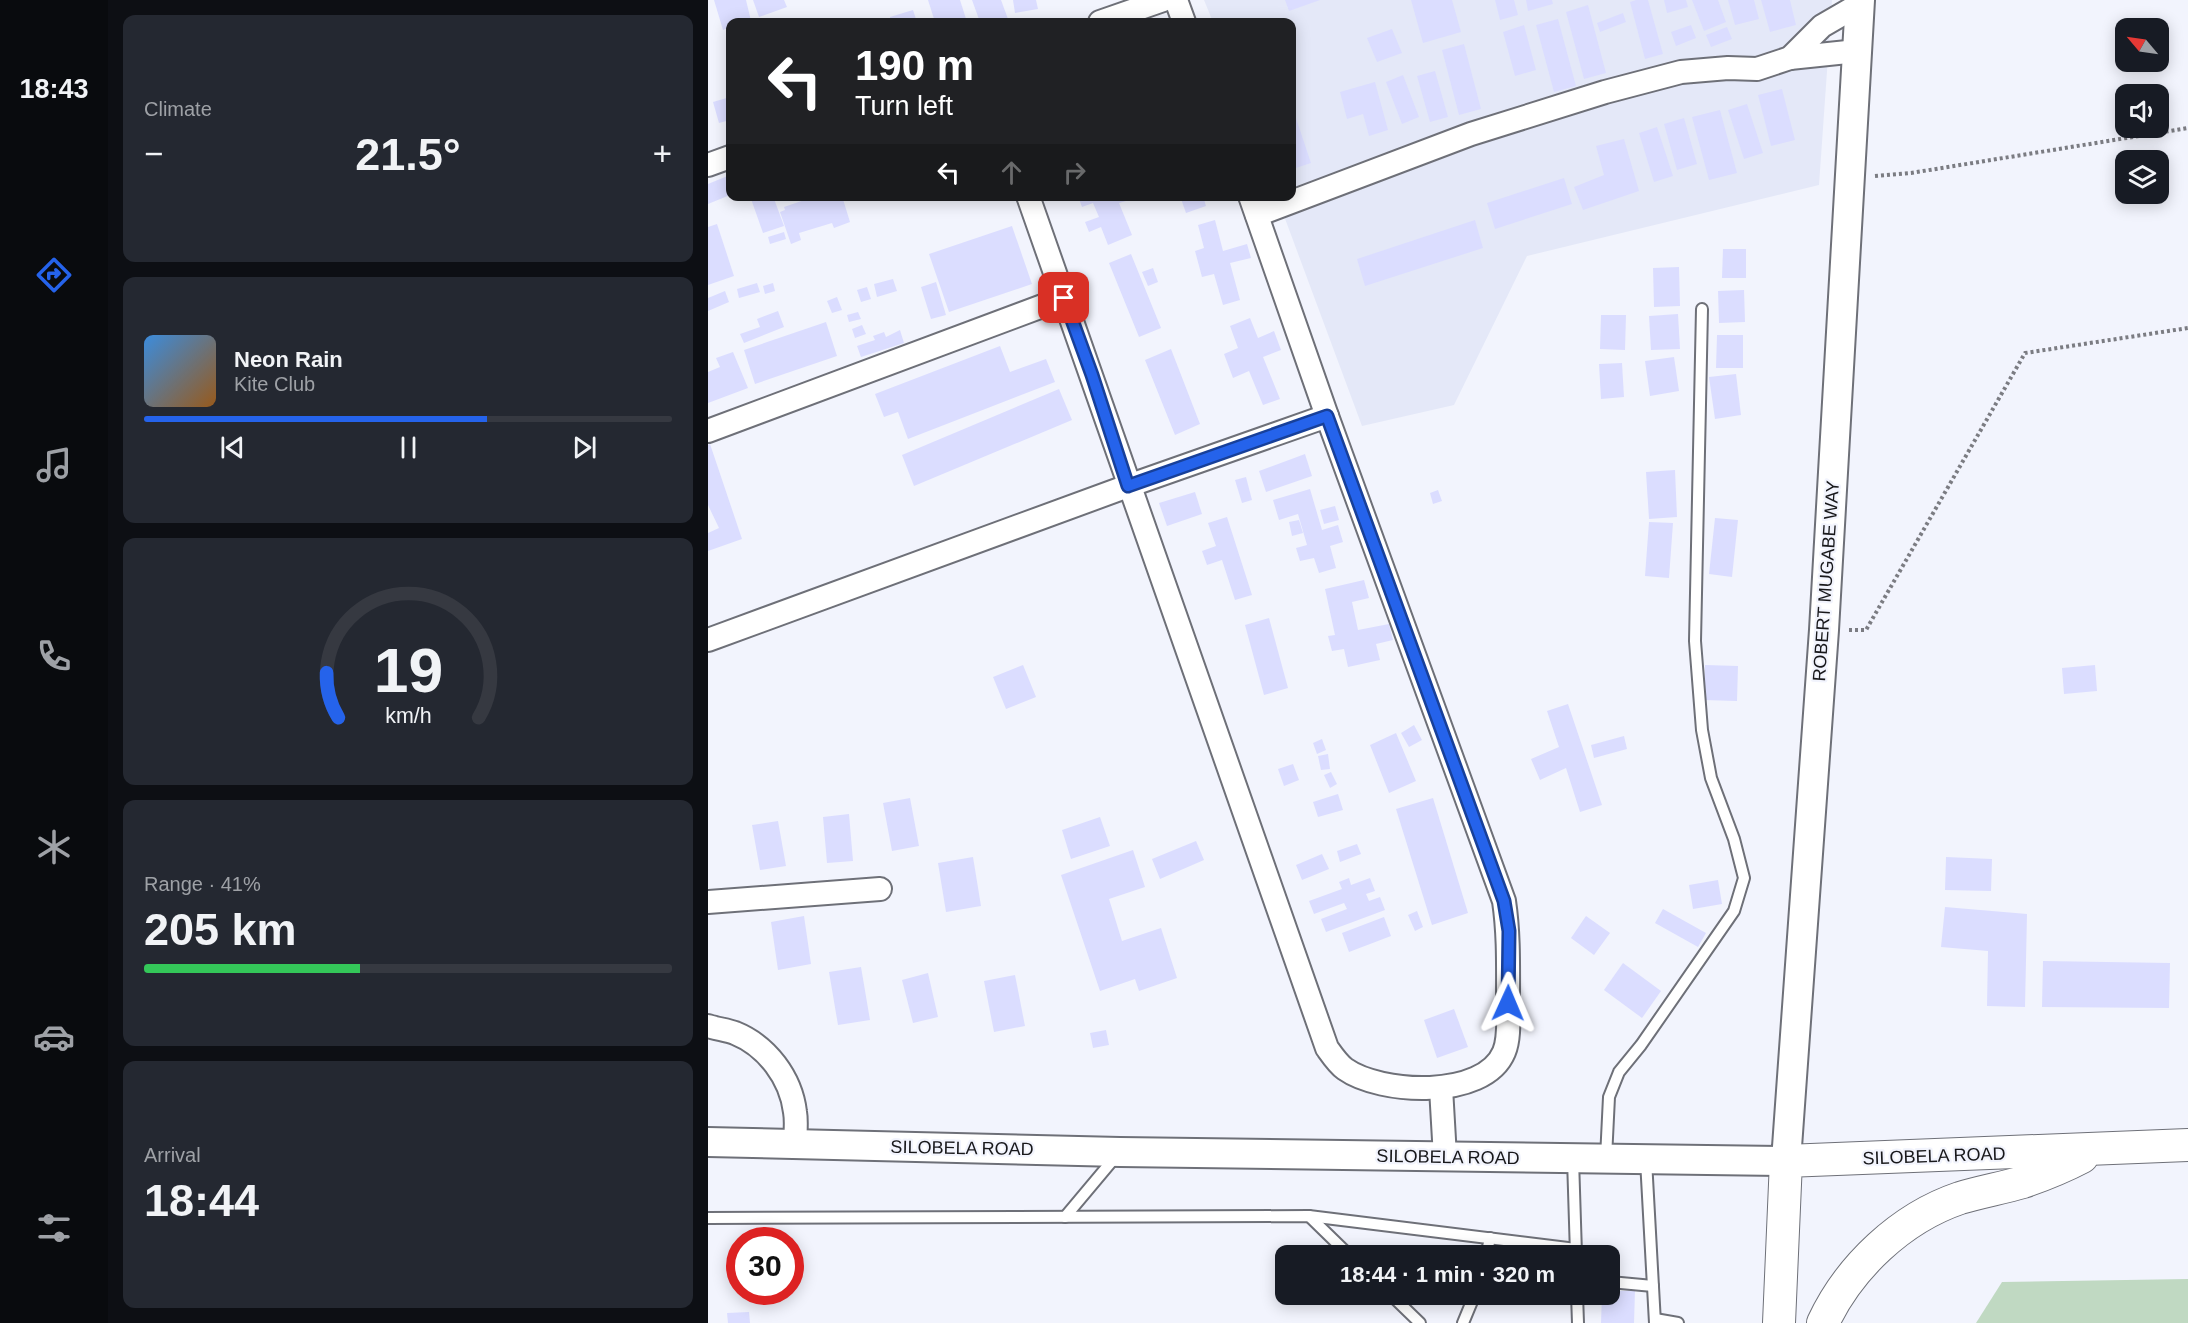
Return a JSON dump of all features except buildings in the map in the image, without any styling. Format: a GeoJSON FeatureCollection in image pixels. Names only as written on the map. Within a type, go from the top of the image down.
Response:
{"type":"FeatureCollection","features":[{"type":"Feature","properties":{"kind":"main road","name":"SILOBELA ROAD"},"geometry":{"type":"LineString","coordinates":[[1786,1161],[2188,1145]]}},
{"type":"Feature","properties":{"kind":"main road"},"geometry":{"type":"LineString","coordinates":[[1823,1323],[1829,1309],[1867,1258],[1892,1236],[1923,1216],[1959,1199],[2054,1171],[2097,1150]]}},
{"type":"Feature","properties":{"kind":"main road"},"geometry":{"type":"LineString","coordinates":[[1779,1323],[1786,1161]]}},
{"type":"Feature","properties":{"kind":"street"},"geometry":{"type":"LineString","coordinates":[[1111,18],[1163,0]]}},
{"type":"Feature","properties":{"kind":"street"},"geometry":{"type":"LineString","coordinates":[[1176,0],[1183,18]]}},
{"type":"Feature","properties":{"kind":"street"},"geometry":{"type":"LineString","coordinates":[[1790,58],[1822,27],[1860,2]]}},
{"type":"Feature","properties":{"kind":"street","name":"ROBERT MUGABE WAY"},"geometry":{"type":"LineString","coordinates":[[1786,1161],[1824,630],[1860,2]]}},
{"type":"Feature","properties":{"kind":"street"},"geometry":{"type":"LineString","coordinates":[[1296,192],[1605,92],[1681,72],[1728,68],[1758,69],[1790,58],[1857,51]]}},
{"type":"Feature","properties":{"kind":"street"},"geometry":{"type":"LineString","coordinates":[[708,165],[726,158]]}},
{"type":"Feature","properties":{"kind":"street"},"geometry":{"type":"LineString","coordinates":[[1030,201],[1327,1048],[1344,1069],[1370,1081],[1441,1088],[1467,1082],[1491,1070],[1504,1052],[1508,1026],[1509,931],[1504,901],[1327,416],[1254,206],[1269,201]]}},
{"type":"Feature","properties":{"kind":"street"},"geometry":{"type":"LineString","coordinates":[[708,431],[1064,298]]}},
{"type":"Feature","properties":{"kind":"street"},"geometry":{"type":"LineString","coordinates":[[708,640],[1128,486],[1327,416]]}},
{"type":"Feature","properties":{"kind":"street"},"geometry":{"type":"LineString","coordinates":[[708,902],[880,889]]}},
{"type":"Feature","properties":{"kind":"street"},"geometry":{"type":"LineString","coordinates":[[708,1026],[736,1034],[759,1046],[774,1062],[788,1084],[795,1112],[795,1145]]}},
{"type":"Feature","properties":{"kind":"street"},"geometry":{"type":"LineString","coordinates":[[1441,1088],[1445,1157]]}},
{"type":"Feature","properties":{"kind":"street","name":"SILOBELA ROAD"},"geometry":{"type":"LineString","coordinates":[[708,1142],[1120,1152],[1786,1161]]}},
{"type":"Feature","properties":{"kind":"lane"},"geometry":{"type":"LineString","coordinates":[[1606,1159],[1609,1097],[1619,1072],[1641,1045],[1734,911],[1744,878],[1734,839],[1711,778],[1702,730],[1695,641],[1702,309]]}},
{"type":"Feature","properties":{"kind":"lane"},"geometry":{"type":"LineString","coordinates":[[1065,1217],[1120,1152]]}},
{"type":"Feature","properties":{"kind":"lane"},"geometry":{"type":"LineString","coordinates":[[1573,1158],[1576,1245]]}},
{"type":"Feature","properties":{"kind":"lane"},"geometry":{"type":"LineString","coordinates":[[1646,1160],[1655,1321],[1678,1323]]}},
{"type":"Feature","properties":{"kind":"lane"},"geometry":{"type":"LineString","coordinates":[[1309,1216],[1339,1245]]}},
{"type":"Feature","properties":{"kind":"lane"},"geometry":{"type":"LineString","coordinates":[[708,1218],[1309,1216],[1533,1245]]}},
{"type":"Feature","properties":{"kind":"lane"},"geometry":{"type":"LineString","coordinates":[[1488,1245],[1490,1238]]}},
{"type":"Feature","properties":{"kind":"lane"},"geometry":{"type":"LineString","coordinates":[[1620,1283],[1653,1286]]}},
{"type":"Feature","properties":{"kind":"lane"},"geometry":{"type":"LineString","coordinates":[[1401,1305],[1420,1323]]}},
{"type":"Feature","properties":{"kind":"lane"},"geometry":{"type":"LineString","coordinates":[[1462,1323],[1470,1305]]}},
{"type":"Feature","properties":{"kind":"lane"},"geometry":{"type":"LineString","coordinates":[[1577,1305],[1578,1323]]}},
{"type":"Feature","properties":{"kind":"path"},"geometry":{"type":"LineString","coordinates":[[1850,179],[1911,173],[2188,128]]}},
{"type":"Feature","properties":{"kind":"path"},"geometry":{"type":"LineString","coordinates":[[1824,630],[1866,630],[2025,353],[2188,328]]}},
{"type":"Feature","properties":{"kind":"shaded area"},"geometry":{"type":"Polygon","coordinates":[[[1204,0],[1832,0],[1819,185],[1527,256],[1454,405],[1362,426],[1278,201],[1296,201],[1296,18],[1211,18],[1204,0]]]}},
{"type":"Feature","properties":{"kind":"green space"},"geometry":{"type":"Polygon","coordinates":[[[2188,1279],[2188,1323],[1976,1323],[2002,1282],[2188,1279]]]}},
{"type":"Feature","properties":{"kind":"route"},"geometry":{"type":"LineString","coordinates":[[1064,298],[1128,486],[1327,416],[1504,901],[1509,931],[1508,1003]]}}]}
